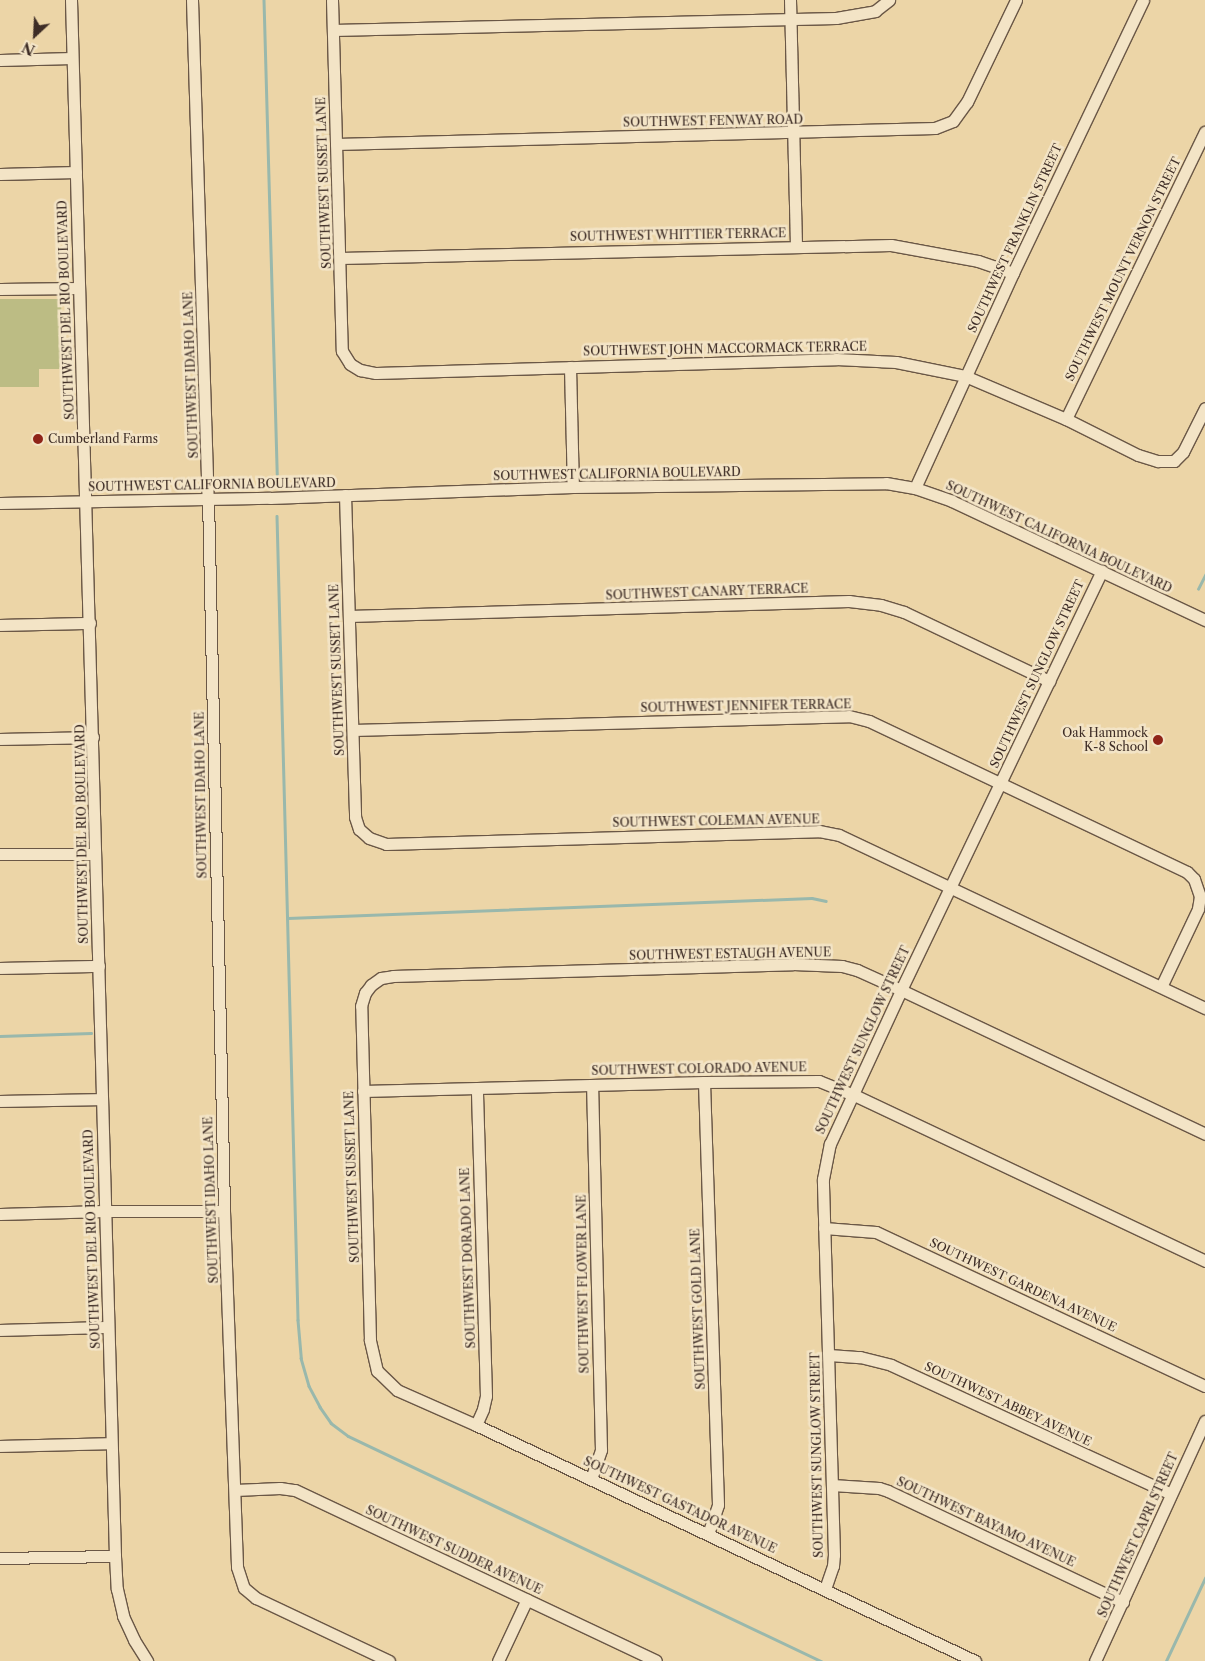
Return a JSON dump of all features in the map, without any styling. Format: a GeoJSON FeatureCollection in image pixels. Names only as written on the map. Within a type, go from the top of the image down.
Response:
{"type":"FeatureCollection","features":[{"type":"Feature","properties":{"kind":"street","name":"SOUTHWEST DEL RIO BOULEVARD"},"geometry":{"type":"LineString","coordinates":[[71,0],[115,1556],[117,1589],[124,1616],[134,1640],[147,1661]]}},
{"type":"Feature","properties":{"kind":"street","name":"SOUTHWEST IDAHO LANE"},"geometry":{"type":"LineString","coordinates":[[192,0],[208,498],[224,1211],[237,1567],[244,1588],[256,1598],[389,1661]]}},
{"type":"Feature","properties":{"kind":"street","name":"SOUTHWEST SUSSET LANE"},"geometry":{"type":"LineString","coordinates":[[332,0],[342,351],[350,364]]}},
{"type":"Feature","properties":{"kind":"street"},"geometry":{"type":"LineString","coordinates":[[790,0],[796,246]]}},
{"type":"Feature","properties":{"kind":"street"},"geometry":{"type":"LineString","coordinates":[[333,30],[790,19],[858,15],[875,11],[889,0]]}},
{"type":"Feature","properties":{"kind":"street","name":"SOUTHWEST FENWAY ROAD"},"geometry":{"type":"LineString","coordinates":[[336,144],[935,128],[953,121],[968,102],[1016,0]]}},
{"type":"Feature","properties":{"kind":"street","name":"SOUTHWEST FRANKLIN STREET"},"geometry":{"type":"LineString","coordinates":[[915,488],[1013,273],[1143,0]]}},
{"type":"Feature","properties":{"kind":"street"},"geometry":{"type":"LineString","coordinates":[[0,60],[72,58]]}},
{"type":"Feature","properties":{"kind":"street","name":"SOUTHWEST MOUNT VERNON STREET"},"geometry":{"type":"LineString","coordinates":[[1066,419],[1205,132]]}},
{"type":"Feature","properties":{"kind":"street"},"geometry":{"type":"LineString","coordinates":[[0,174],[76,172]]}},
{"type":"Feature","properties":{"kind":"street","name":"SOUTHWEST WHITTIER TERRACE"},"geometry":{"type":"LineString","coordinates":[[340,258],[891,245],[978,261],[1013,273]]}},
{"type":"Feature","properties":{"kind":"street"},"geometry":{"type":"LineString","coordinates":[[0,289],[78,288]]}},
{"type":"Feature","properties":{"kind":"street","name":"SOUTHWEST JOHN MACCORMACK TERRACE"},"geometry":{"type":"LineString","coordinates":[[350,364],[360,370],[376,373],[870,359],[917,365],[966,376],[1066,419],[1138,455],[1158,461],[1174,461],[1183,452],[1205,408]]}},
{"type":"Feature","properties":{"kind":"street"},"geometry":{"type":"LineString","coordinates":[[570,367],[573,487]]}},
{"type":"Feature","properties":{"kind":"street","name":"SOUTHWEST CALIFORNIA BOULEVARD"},"geometry":{"type":"LineString","coordinates":[[0,503],[345,495],[573,487],[886,483],[915,488],[952,501],[1205,620]]}},
{"type":"Feature","properties":{"kind":"street","name":"SOUTHWEST SUSSET LANE"},"geometry":{"type":"LineString","coordinates":[[345,495],[355,817],[359,829],[369,838]]}},
{"type":"Feature","properties":{"kind":"street","name":"SOUTHWEST SUNGLOW STREET"},"geometry":{"type":"LineString","coordinates":[[824,1589],[833,1566],[823,1179],[830,1144],[901,990],[1102,571]]}},
{"type":"Feature","properties":{"kind":"street","name":"SOUTHWEST CANARY TERRACE"},"geometry":{"type":"LineString","coordinates":[[349,616],[849,601],[881,605],[904,612],[1049,681]]}},
{"type":"Feature","properties":{"kind":"street"},"geometry":{"type":"LineString","coordinates":[[0,625],[90,623]]}},
{"type":"Feature","properties":{"kind":"street","name":"SOUTHWEST JENNIFER TERRACE"},"geometry":{"type":"LineString","coordinates":[[353,730],[849,716],[869,721],[1187,872],[1194,879],[1200,896],[1198,909],[1161,987]]}},
{"type":"Feature","properties":{"kind":"street"},"geometry":{"type":"LineString","coordinates":[[0,739],[93,737]]}},
{"type":"Feature","properties":{"kind":"street","name":"SOUTHWEST COLEMAN AVENUE"},"geometry":{"type":"LineString","coordinates":[[369,838],[386,844],[819,832],[847,838],[1205,1008]]}},
{"type":"Feature","properties":{"kind":"street"},"geometry":{"type":"LineString","coordinates":[[0,854],[94,854]]}},
{"type":"Feature","properties":{"kind":"street","name":"SOUTHWEST ESTAUGH AVENUE"},"geometry":{"type":"LineString","coordinates":[[371,985],[381,978],[393,976],[821,964],[857,970],[1205,1134]]}},
{"type":"Feature","properties":{"kind":"street"},"geometry":{"type":"LineString","coordinates":[[0,968],[99,966]]}},
{"type":"Feature","properties":{"kind":"street","name":"SOUTHWEST SUSSET LANE"},"geometry":{"type":"LineString","coordinates":[[371,985],[365,993],[361,1006],[370,1340],[377,1370]]}},
{"type":"Feature","properties":{"kind":"street","name":"SOUTHWEST COLORADO AVENUE"},"geometry":{"type":"LineString","coordinates":[[363,1092],[704,1082],[819,1081],[852,1094],[1205,1261]]}},
{"type":"Feature","properties":{"kind":"street","name":"SOUTHWEST GOLD LANE"},"geometry":{"type":"LineString","coordinates":[[704,1082],[718,1505],[708,1534]]}},
{"type":"Feature","properties":{"kind":"street","name":"SOUTHWEST FLOWER LANE"},"geometry":{"type":"LineString","coordinates":[[591,1479],[601,1450],[592,1085]]}},
{"type":"Feature","properties":{"kind":"street","name":"SOUTHWEST DORADO LANE"},"geometry":{"type":"LineString","coordinates":[[476,1425],[484,1409],[486,1396],[477,1088]]}},
{"type":"Feature","properties":{"kind":"street"},"geometry":{"type":"LineString","coordinates":[[0,1101],[101,1099]]}},
{"type":"Feature","properties":{"kind":"street"},"geometry":{"type":"LineString","coordinates":[[0,1214],[104,1211],[224,1211]]}},
{"type":"Feature","properties":{"kind":"street","name":"SOUTHWEST GARDENA AVENUE"},"geometry":{"type":"LineString","coordinates":[[824,1228],[876,1232],[1205,1386]]}},
{"type":"Feature","properties":{"kind":"street"},"geometry":{"type":"LineString","coordinates":[[0,1330],[108,1327]]}},
{"type":"Feature","properties":{"kind":"street","name":"SOUTHWEST ABBEY AVENUE"},"geometry":{"type":"LineString","coordinates":[[829,1355],[860,1357],[891,1365],[1171,1494]]}},
{"type":"Feature","properties":{"kind":"street","name":"SOUTHWEST GASTADOR AVENUE"},"geometry":{"type":"LineString","coordinates":[[377,1370],[398,1390],[975,1661]]}},
{"type":"Feature","properties":{"kind":"street","name":"SOUTHWEST CAPRI STREET"},"geometry":{"type":"LineString","coordinates":[[1095,1661],[1205,1421]]}},
{"type":"Feature","properties":{"kind":"street"},"geometry":{"type":"LineString","coordinates":[[0,1446],[111,1443]]}},
{"type":"Feature","properties":{"kind":"street","name":"SOUTHWEST BAYAMO AVENUE"},"geometry":{"type":"LineString","coordinates":[[832,1485],[879,1488],[888,1491],[1123,1602]]}},
{"type":"Feature","properties":{"kind":"street","name":"SOUTHWEST SUDDER AVENUE"},"geometry":{"type":"LineString","coordinates":[[235,1490],[280,1488],[295,1490],[656,1661]]}},
{"type":"Feature","properties":{"kind":"street"},"geometry":{"type":"LineString","coordinates":[[0,1558],[115,1556]]}},
{"type":"Feature","properties":{"kind":"street"},"geometry":{"type":"LineString","coordinates":[[498,1661],[527,1599]]}},
{"type":"Feature","properties":{"kind":"green space"},"geometry":{"type":"Polygon","coordinates":[[[0,299],[61,299],[63,369],[39,369],[39,387],[0,387],[0,299]]]}},
{"type":"Feature","properties":{"kind":"waterway"},"geometry":{"type":"LineString","coordinates":[[264,0],[277,474]]}},
{"type":"Feature","properties":{"kind":"waterway"},"geometry":{"type":"LineString","coordinates":[[277,516],[298,1320],[301,1358],[309,1386],[331,1423],[348,1436],[821,1661]]}},
{"type":"Feature","properties":{"kind":"waterway"},"geometry":{"type":"LineString","coordinates":[[1198,589],[1205,575]]}},
{"type":"Feature","properties":{"kind":"waterway"},"geometry":{"type":"LineString","coordinates":[[288,918],[812,898],[826,901]]}},
{"type":"Feature","properties":{"kind":"waterway"},"geometry":{"type":"LineString","coordinates":[[0,1036],[91,1033]]}},
{"type":"Feature","properties":{"kind":"waterway"},"geometry":{"type":"LineString","coordinates":[[1166,1661],[1205,1578]]}},
{"type":"Feature","properties":{"kind":"place","name":"Cumberland Farms"},"geometry":{"type":"Point","coordinates":[38,439]}},
{"type":"Feature","properties":{"kind":"place","name":"Oak Hammock K-8 School"},"geometry":{"type":"Point","coordinates":[1158,740]}}]}
